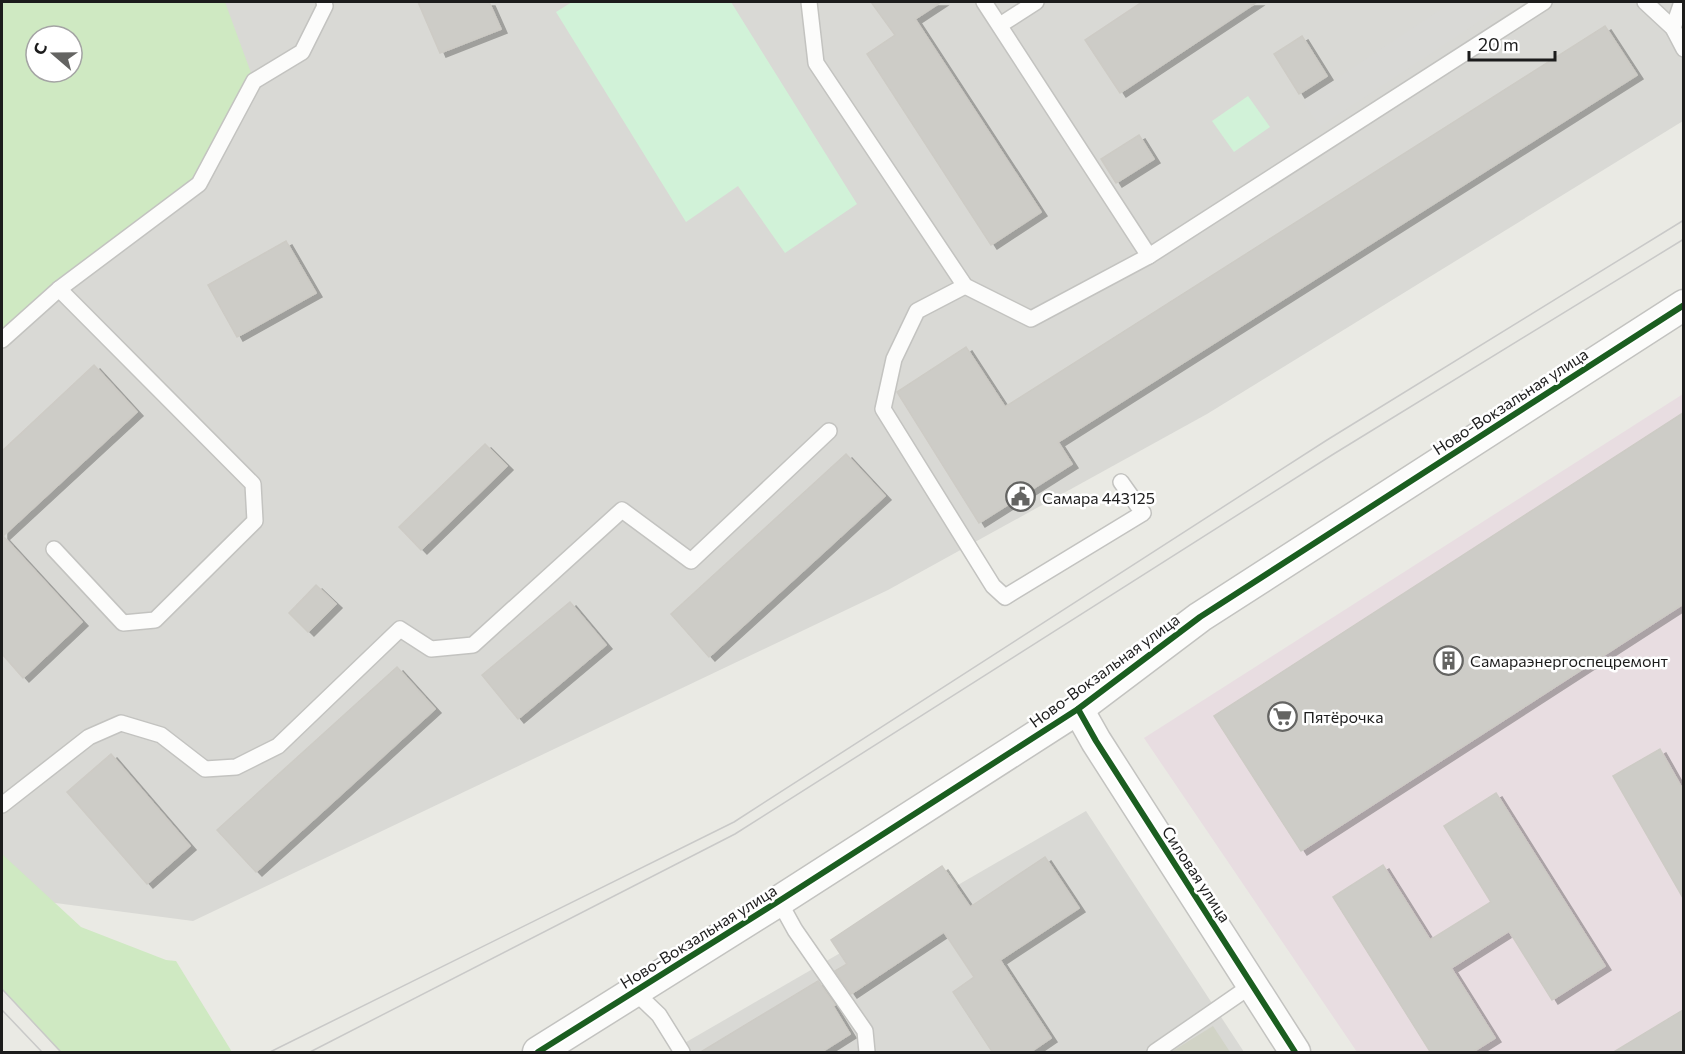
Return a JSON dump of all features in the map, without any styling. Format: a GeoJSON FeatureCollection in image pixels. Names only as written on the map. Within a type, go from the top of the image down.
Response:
{"type":"FeatureCollection","features":[{"type":"Feature","properties":{"kind":"street","name":"Ново-Вокзальная улица"},"geometry":{"type":"LineString","coordinates":[[538,1053],[1078,709],[1200,617],[1683,305]]}},
{"type":"Feature","properties":{"kind":"street","name":"Силовая улица"},"geometry":{"type":"LineString","coordinates":[[1078,709],[1102,751],[1295,1053]]}},
{"type":"Feature","properties":{"kind":"lane"},"geometry":{"type":"LineString","coordinates":[[2,340],[59,289],[200,184],[254,81],[302,52],[325,6],[324,2]]}},
{"type":"Feature","properties":{"kind":"lane"},"geometry":{"type":"LineString","coordinates":[[809,2],[816,63],[965,286],[1031,319],[1149,256],[1544,2]]}},
{"type":"Feature","properties":{"kind":"lane"},"geometry":{"type":"LineString","coordinates":[[984,2],[1149,256]]}},
{"type":"Feature","properties":{"kind":"lane"},"geometry":{"type":"LineString","coordinates":[[999,25],[1036,2]]}},
{"type":"Feature","properties":{"kind":"lane"},"geometry":{"type":"LineString","coordinates":[[1645,2],[1674,28],[1683,49]]}},
{"type":"Feature","properties":{"kind":"lane"},"geometry":{"type":"LineString","coordinates":[[1674,28],[1682,2]]}},
{"type":"Feature","properties":{"kind":"lane"},"geometry":{"type":"LineString","coordinates":[[965,286],[917,311],[894,359],[883,409],[993,585],[1005,597],[1143,513],[1121,482]]}},
{"type":"Feature","properties":{"kind":"lane"},"geometry":{"type":"LineString","coordinates":[[54,549],[123,623],[155,620],[255,521],[253,484],[59,289]]}},
{"type":"Feature","properties":{"kind":"lane"},"geometry":{"type":"LineString","coordinates":[[2,805],[89,737],[121,723],[161,735],[205,769],[236,767],[278,746],[400,629],[431,649],[473,645],[622,510],[690,561],[830,431]]}},
{"type":"Feature","properties":{"kind":"lane"},"geometry":{"type":"LineString","coordinates":[[779,901],[795,930],[865,1031],[867,1053]]}},
{"type":"Feature","properties":{"kind":"lane"},"geometry":{"type":"LineString","coordinates":[[1155,1053],[1252,985]]}},
{"type":"Feature","properties":{"kind":"lane"},"geometry":{"type":"LineString","coordinates":[[635,992],[659,1015],[682,1053]]}},
{"type":"Feature","properties":{"kind":"shaded area"},"geometry":{"type":"Polygon","coordinates":[[[2,2],[1683,2],[1683,121],[1207,414],[888,590],[193,921],[2,896],[2,2]]]}},
{"type":"Feature","properties":{"kind":"shaded area"},"geometry":{"type":"Polygon","coordinates":[[[1452,2],[1509,2],[1320,127],[1302,101],[1452,2]]]}},
{"type":"Feature","properties":{"kind":"shaded area"},"geometry":{"type":"Polygon","coordinates":[[[1683,394],[1683,1052],[1357,1052],[1144,738],[1683,394]]]}},
{"type":"Feature","properties":{"kind":"shaded area"},"geometry":{"type":"Polygon","coordinates":[[[1086,811],[1244,1052],[669,1052],[1086,811]]]}},
{"type":"Feature","properties":{"kind":"shaded area"},"geometry":{"type":"Polygon","coordinates":[[[1213,1026],[1230,1052],[1171,1052],[1213,1026]]]}},
{"type":"Feature","properties":{"kind":"green space"},"geometry":{"type":"Polygon","coordinates":[[[2,2],[225,2],[254,81],[188,193],[2,346],[2,2]]]}},
{"type":"Feature","properties":{"kind":"green space"},"geometry":{"type":"Polygon","coordinates":[[[572,2],[731,2],[857,204],[785,253],[738,186],[686,222],[556,12],[572,2]]]}},
{"type":"Feature","properties":{"kind":"green space"},"geometry":{"type":"Polygon","coordinates":[[[1248,96],[1270,127],[1234,152],[1212,121],[1248,96]]]}},
{"type":"Feature","properties":{"kind":"green space"},"geometry":{"type":"Polygon","coordinates":[[[2,854],[81,927],[166,960],[176,961],[232,1052],[60,1052],[2,989],[2,854]]]}},
{"type":"Feature","properties":{"kind":"building"},"geometry":{"type":"Polygon","coordinates":[[[418,2],[489,2],[501,29],[440,53],[418,2]]]}},
{"type":"Feature","properties":{"kind":"building"},"geometry":{"type":"Polygon","coordinates":[[[871,2],[941,2],[915,19],[1041,212],[991,245],[867,54],[895,35],[871,2]]]}},
{"type":"Feature","properties":{"kind":"building"},"geometry":{"type":"Polygon","coordinates":[[[1142,2],[1257,2],[1120,93],[1085,40],[1142,2]]]}},
{"type":"Feature","properties":{"kind":"building"},"geometry":{"type":"Polygon","coordinates":[[[1605,26],[1637,75],[1058,442],[1072,464],[979,523],[897,392],[966,347],[1005,407],[1605,26]]]}},
{"type":"Feature","properties":{"kind":"building"},"geometry":{"type":"Polygon","coordinates":[[[1302,36],[1327,76],[1299,94],[1274,54],[1302,36]]]}},
{"type":"Feature","properties":{"kind":"building"},"geometry":{"type":"Polygon","coordinates":[[[1139,135],[1154,159],[1116,183],[1101,159],[1139,135]]]}},
{"type":"Feature","properties":{"kind":"building"},"geometry":{"type":"Polygon","coordinates":[[[286,241],[316,293],[237,337],[208,285],[286,241]]]}},
{"type":"Feature","properties":{"kind":"building"},"geometry":{"type":"Polygon","coordinates":[[[94,365],[137,412],[3,536],[82,622],[23,678],[2,654],[2,451],[94,365]]]}},
{"type":"Feature","properties":{"kind":"building","name":"Самараэнергоспецремонт"},"geometry":{"type":"Polygon","coordinates":[[[1683,413],[1683,604],[1301,851],[1214,716],[1683,413]]]}},
{"type":"Feature","properties":{"kind":"building"},"geometry":{"type":"Polygon","coordinates":[[[485,444],[507,466],[421,550],[399,527],[485,444]]]}},
{"type":"Feature","properties":{"kind":"building"},"geometry":{"type":"Polygon","coordinates":[[[846,454],[885,496],[709,657],[671,614],[846,454]]]}},
{"type":"Feature","properties":{"kind":"building"},"geometry":{"type":"Polygon","coordinates":[[[316,585],[336,604],[308,632],[289,613],[316,585]]]}},
{"type":"Feature","properties":{"kind":"building"},"geometry":{"type":"Polygon","coordinates":[[[570,602],[606,645],[518,719],[482,675],[570,602]]]}},
{"type":"Feature","properties":{"kind":"building"},"geometry":{"type":"Polygon","coordinates":[[[397,667],[435,709],[256,872],[217,830],[397,667]]]}},
{"type":"Feature","properties":{"kind":"building"},"geometry":{"type":"Polygon","coordinates":[[[1660,749],[1683,790],[1683,898],[1613,776],[1660,749]]]}},
{"type":"Feature","properties":{"kind":"building"},"geometry":{"type":"Polygon","coordinates":[[[111,754],[190,846],[147,884],[67,792],[111,754]]]}},
{"type":"Feature","properties":{"kind":"building"},"geometry":{"type":"Polygon","coordinates":[[[1496,793],[1605,966],[1552,1000],[1509,931],[1451,968],[1495,1038],[1471,1053],[1431,1053],[1333,897],[1383,865],[1430,940],[1491,902],[1444,826],[1496,793]]]}},
{"type":"Feature","properties":{"kind":"building"},"geometry":{"type":"Polygon","coordinates":[[[1045,857],[1079,908],[1000,960],[1051,1038],[1029,1053],[993,1053],[953,992],[974,977],[944,932],[851,994],[835,971],[847,964],[831,940],[942,866],[970,907],[1045,857]]]}},
{"type":"Feature","properties":{"kind":"building"},"geometry":{"type":"Polygon","coordinates":[[[818,981],[835,1005],[833,1006],[850,1034],[820,1053],[699,1053],[818,981]]]}},
{"type":"Feature","properties":{"kind":"building"},"geometry":{"type":"Polygon","coordinates":[[[1683,1010],[1683,1053],[1612,1053],[1683,1010]]]}},
{"type":"Feature","properties":{"kind":"tram line"},"geometry":{"type":"LineString","coordinates":[[270,1052],[734,822],[1327,440],[1684,220]]}},
{"type":"Feature","properties":{"kind":"tram line"},"geometry":{"type":"LineString","coordinates":[[310,1052],[735,834],[1332,455],[1684,239]]}},
{"type":"Feature","properties":{"kind":"tram line"},"geometry":{"type":"LineString","coordinates":[[2,989],[61,1052]]}},
{"type":"Feature","properties":{"kind":"tram line"},"geometry":{"type":"LineString","coordinates":[[2,1010],[42,1052]]}},
{"type":"Feature","properties":{"kind":"cycle path"},"geometry":{"type":"LineString","coordinates":[[538,1052],[1078,709],[1200,617],[1684,305]]}},
{"type":"Feature","properties":{"kind":"cycle path"},"geometry":{"type":"LineString","coordinates":[[1078,709],[1096,741],[1295,1052]]}},
{"type":"Feature","properties":{"kind":"place","name":"Самара 443125"},"geometry":{"type":"Point","coordinates":[1021,497]}},
{"type":"Feature","properties":{"kind":"place","name":"Самараэнергоспецремонт"},"geometry":{"type":"Point","coordinates":[1449,660]}},
{"type":"Feature","properties":{"kind":"place","name":"Пятёрочка"},"geometry":{"type":"Point","coordinates":[1282,716]}}]}
